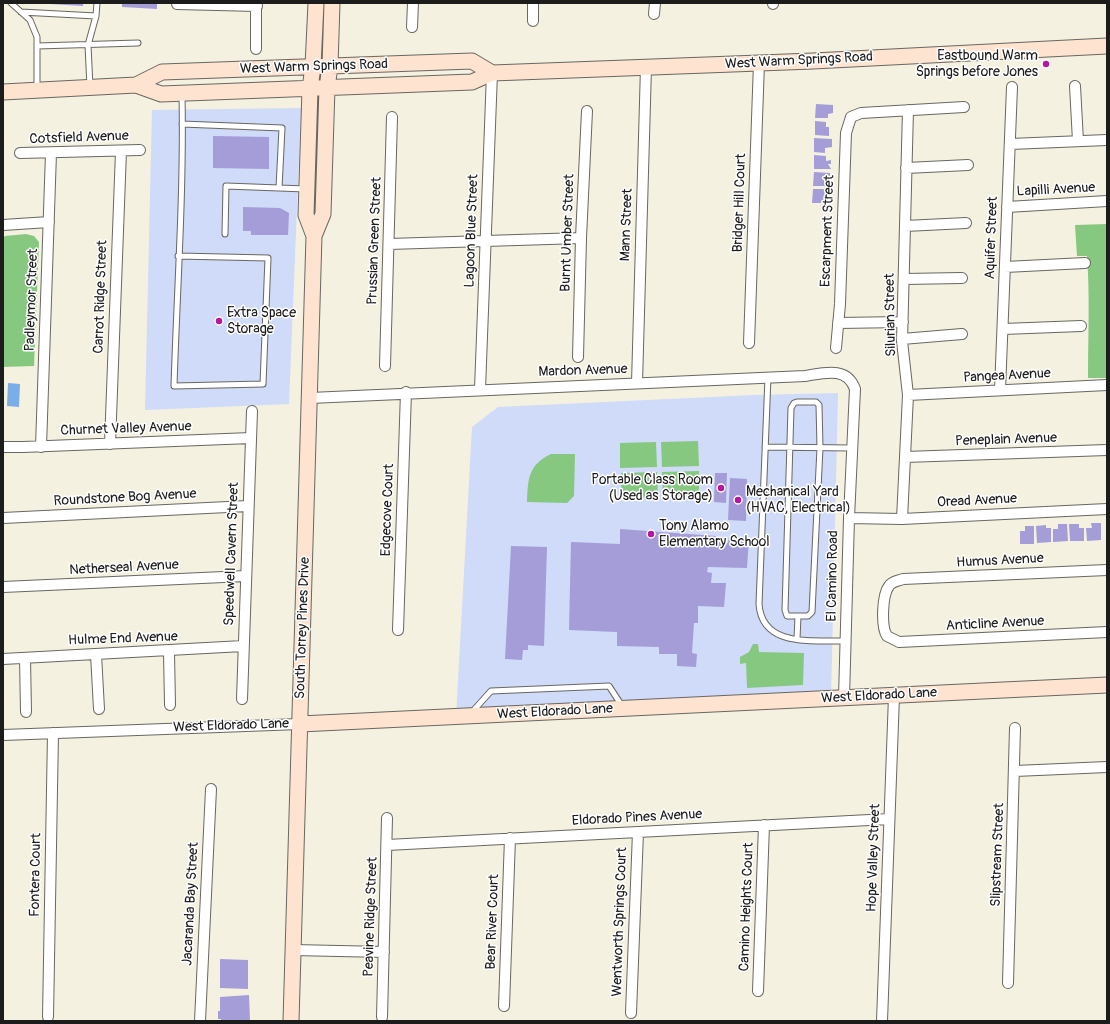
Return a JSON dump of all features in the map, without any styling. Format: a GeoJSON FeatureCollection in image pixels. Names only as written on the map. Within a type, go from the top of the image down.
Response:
{"type":"FeatureCollection","features":[{"type":"Feature","properties":{"kind":"street","name":"South Torrey Pines Drive"},"geometry":{"type":"LineString","coordinates":[[314,236],[306,215],[310,89],[313,66],[316,3]]}},
{"type":"Feature","properties":{"kind":"street","name":"South Torrey Pines Drive"},"geometry":{"type":"LineString","coordinates":[[291,1021],[314,236],[323,214],[327,88],[330,66],[332,3]]}},
{"type":"Feature","properties":{"kind":"street"},"geometry":{"type":"LineString","coordinates":[[412,27],[413,3]]}},
{"type":"Feature","properties":{"kind":"street"},"geometry":{"type":"LineString","coordinates":[[533,3],[533,21]]}},
{"type":"Feature","properties":{"kind":"street"},"geometry":{"type":"LineString","coordinates":[[654,14],[655,3]]}},
{"type":"Feature","properties":{"kind":"street"},"geometry":{"type":"LineString","coordinates":[[177,4],[257,5],[256,49]]}},
{"type":"Feature","properties":{"kind":"street","name":"West Warm Springs Road"},"geometry":{"type":"LineString","coordinates":[[136,85],[161,94],[310,89],[472,82],[492,73],[760,63],[1107,46]]}},
{"type":"Feature","properties":{"kind":"street","name":"West Warm Springs Road"},"geometry":{"type":"LineString","coordinates":[[3,92],[136,85],[162,72],[313,66],[472,61],[492,73]]}},
{"type":"Feature","properties":{"kind":"street","name":"Bridger Hill Court"},"geometry":{"type":"LineString","coordinates":[[749,344],[760,63]]}},
{"type":"Feature","properties":{"kind":"street","name":"Mann Street"},"geometry":{"type":"LineString","coordinates":[[637,382],[646,67]]}},
{"type":"Feature","properties":{"kind":"street","name":"Lagoon Blue Street"},"geometry":{"type":"LineString","coordinates":[[480,389],[492,73]]}},
{"type":"Feature","properties":{"kind":"street"},"geometry":{"type":"LineString","coordinates":[[1075,86],[1078,141]]}},
{"type":"Feature","properties":{"kind":"street","name":"Aquifer Street"},"geometry":{"type":"LineString","coordinates":[[1000,390],[1012,87]]}},
{"type":"Feature","properties":{"kind":"street"},"geometry":{"type":"LineString","coordinates":[[908,110],[964,107]]}},
{"type":"Feature","properties":{"kind":"street","name":"Burnt Umber Street"},"geometry":{"type":"LineString","coordinates":[[578,357],[581,238],[587,110]]}},
{"type":"Feature","properties":{"kind":"street","name":"Escarpment Street"},"geometry":{"type":"LineString","coordinates":[[836,348],[846,134],[851,117],[861,113],[908,110]]}},
{"type":"Feature","properties":{"kind":"street","name":"Silurian Street"},"geometry":{"type":"LineString","coordinates":[[902,519],[908,395],[902,339],[908,110]]}},
{"type":"Feature","properties":{"kind":"street","name":"Prussian Green Street"},"geometry":{"type":"LineString","coordinates":[[386,366],[392,117]]}},
{"type":"Feature","properties":{"kind":"street"},"geometry":{"type":"LineString","coordinates":[[1010,144],[1107,140]]}},
{"type":"Feature","properties":{"kind":"street","name":"Cotsfield Avenue"},"geometry":{"type":"LineString","coordinates":[[20,153],[140,150]]}},
{"type":"Feature","properties":{"kind":"street","name":"Carrot Ridge Street"},"geometry":{"type":"LineString","coordinates":[[110,444],[121,151]]}},
{"type":"Feature","properties":{"kind":"street","name":"Padleymor Street"},"geometry":{"type":"LineString","coordinates":[[41,447],[51,153]]}},
{"type":"Feature","properties":{"kind":"street"},"geometry":{"type":"LineString","coordinates":[[906,168],[968,165]]}},
{"type":"Feature","properties":{"kind":"street","name":"Lapilli Avenue"},"geometry":{"type":"LineString","coordinates":[[1007,207],[1107,201]]}},
{"type":"Feature","properties":{"kind":"street"},"geometry":{"type":"LineString","coordinates":[[3,224],[49,222]]}},
{"type":"Feature","properties":{"kind":"street"},"geometry":{"type":"LineString","coordinates":[[905,226],[966,222]]}},
{"type":"Feature","properties":{"kind":"street"},"geometry":{"type":"LineString","coordinates":[[389,244],[581,238]]}},
{"type":"Feature","properties":{"kind":"street"},"geometry":{"type":"LineString","coordinates":[[1005,267],[1085,263]]}},
{"type":"Feature","properties":{"kind":"street"},"geometry":{"type":"LineString","coordinates":[[904,279],[962,278]]}},
{"type":"Feature","properties":{"kind":"street"},"geometry":{"type":"LineString","coordinates":[[838,323],[903,322]]}},
{"type":"Feature","properties":{"kind":"street"},"geometry":{"type":"LineString","coordinates":[[1003,329],[1081,326]]}},
{"type":"Feature","properties":{"kind":"street"},"geometry":{"type":"LineString","coordinates":[[902,339],[962,334]]}},
{"type":"Feature","properties":{"kind":"street","name":"Mardon Avenue"},"geometry":{"type":"LineString","coordinates":[[310,398],[406,392],[805,376],[834,372],[841,373],[853,383]]}},
{"type":"Feature","properties":{"kind":"street","name":"El Camino Road"},"geometry":{"type":"LineString","coordinates":[[844,698],[848,518],[855,389],[853,383]]}},
{"type":"Feature","properties":{"kind":"street","name":"Pangea Avenue"},"geometry":{"type":"LineString","coordinates":[[908,395],[1107,385]]}},
{"type":"Feature","properties":{"kind":"street","name":"Edgecove Court"},"geometry":{"type":"LineString","coordinates":[[398,630],[406,392]]}},
{"type":"Feature","properties":{"kind":"street","name":"Speedwell Cavern Street"},"geometry":{"type":"LineString","coordinates":[[242,699],[252,410]]}},
{"type":"Feature","properties":{"kind":"street","name":"Churnet Valley Avenue"},"geometry":{"type":"LineString","coordinates":[[3,447],[41,447],[251,438]]}},
{"type":"Feature","properties":{"kind":"street","name":"Peneplain Avenue"},"geometry":{"type":"LineString","coordinates":[[905,458],[1107,450]]}},
{"type":"Feature","properties":{"kind":"street","name":"Roundstone Bog Avenue"},"geometry":{"type":"LineString","coordinates":[[3,518],[248,506]]}},
{"type":"Feature","properties":{"kind":"street","name":"Oread Avenue"},"geometry":{"type":"LineString","coordinates":[[848,518],[902,519],[1107,509]]}},
{"type":"Feature","properties":{"kind":"street","name":"Humus Avenue"},"geometry":{"type":"LineString","coordinates":[[887,636],[883,625],[884,600],[886,592],[894,582],[906,579],[1107,570]]}},
{"type":"Feature","properties":{"kind":"street","name":"Netherseal Avenue"},"geometry":{"type":"LineString","coordinates":[[3,587],[246,576]]}},
{"type":"Feature","properties":{"kind":"street","name":"Anticline Avenue"},"geometry":{"type":"LineString","coordinates":[[887,636],[899,642],[910,643],[1107,632]]}},
{"type":"Feature","properties":{"kind":"street","name":"Hulme End Avenue"},"geometry":{"type":"LineString","coordinates":[[3,659],[169,652],[244,646]]}},
{"type":"Feature","properties":{"kind":"street"},"geometry":{"type":"LineString","coordinates":[[169,652],[170,706]]}},
{"type":"Feature","properties":{"kind":"street"},"geometry":{"type":"LineString","coordinates":[[96,654],[99,709]]}},
{"type":"Feature","properties":{"kind":"street"},"geometry":{"type":"LineString","coordinates":[[25,658],[26,712]]}},
{"type":"Feature","properties":{"kind":"street","name":"West Eldorado Lane"},"geometry":{"type":"LineString","coordinates":[[3,735],[300,724],[1107,685]]}},
{"type":"Feature","properties":{"kind":"street","name":"Hope Valley Street"},"geometry":{"type":"LineString","coordinates":[[882,1021],[894,696]]}},
{"type":"Feature","properties":{"kind":"street","name":"Slipstream Street"},"geometry":{"type":"LineString","coordinates":[[1008,982],[1016,728]]}},
{"type":"Feature","properties":{"kind":"street","name":"Fontera Court"},"geometry":{"type":"LineString","coordinates":[[48,1017],[52,733]]}},
{"type":"Feature","properties":{"kind":"street"},"geometry":{"type":"LineString","coordinates":[[1015,771],[1107,767]]}},
{"type":"Feature","properties":{"kind":"street","name":"Jacaranda Bay Street"},"geometry":{"type":"LineString","coordinates":[[200,1021],[211,789]]}},
{"type":"Feature","properties":{"kind":"street","name":"Peavine Ridge Street"},"geometry":{"type":"LineString","coordinates":[[382,1018],[387,818]]}},
{"type":"Feature","properties":{"kind":"street","name":"Eldorado Pines Avenue"},"geometry":{"type":"LineString","coordinates":[[386,845],[889,819]]}},
{"type":"Feature","properties":{"kind":"street","name":"Camino Heights Court"},"geometry":{"type":"LineString","coordinates":[[758,991],[764,825]]}},
{"type":"Feature","properties":{"kind":"street","name":"Wentworth Springs Court"},"geometry":{"type":"LineString","coordinates":[[631,1013],[638,832]]}},
{"type":"Feature","properties":{"kind":"street","name":"Bear River Court"},"geometry":{"type":"LineString","coordinates":[[504,1006],[510,838]]}},
{"type":"Feature","properties":{"kind":"street"},"geometry":{"type":"LineString","coordinates":[[293,950],[384,952]]}},
{"type":"Feature","properties":{"kind":"lane"},"geometry":{"type":"LineString","coordinates":[[11,3],[30,20],[37,37],[37,90]]}},
{"type":"Feature","properties":{"kind":"lane"},"geometry":{"type":"LineString","coordinates":[[90,88],[88,46],[96,16],[97,3]]}},
{"type":"Feature","properties":{"kind":"lane"},"geometry":{"type":"LineString","coordinates":[[21,12],[96,16]]}},
{"type":"Feature","properties":{"kind":"lane"},"geometry":{"type":"LineString","coordinates":[[37,46],[88,46],[138,43]]}},
{"type":"Feature","properties":{"kind":"lane"},"geometry":{"type":"LineString","coordinates":[[178,256],[268,258],[263,384],[174,386],[182,93]]}},
{"type":"Feature","properties":{"kind":"lane"},"geometry":{"type":"LineString","coordinates":[[182,124],[282,128],[279,188]]}},
{"type":"Feature","properties":{"kind":"lane"},"geometry":{"type":"LineString","coordinates":[[225,234],[226,186],[307,189]]}},
{"type":"Feature","properties":{"kind":"lane"},"geometry":{"type":"LineString","coordinates":[[768,377],[759,610],[763,623],[774,634],[797,639],[846,641]]}},
{"type":"Feature","properties":{"kind":"lane"},"geometry":{"type":"LineString","coordinates":[[797,402],[816,402],[819,405],[820,448],[812,612],[808,616],[787,616],[785,610],[790,447],[791,408],[794,403],[797,402]]}},
{"type":"Feature","properties":{"kind":"lane"},"geometry":{"type":"LineString","coordinates":[[765,447],[852,448]]}},
{"type":"Feature","properties":{"kind":"lane"},"geometry":{"type":"LineString","coordinates":[[797,639],[798,616]]}},
{"type":"Feature","properties":{"kind":"lane"},"geometry":{"type":"LineString","coordinates":[[469,716],[491,691],[609,686],[624,709]]}},
{"type":"Feature","properties":{"kind":"shaded area"},"geometry":{"type":"Polygon","coordinates":[[[301,108],[289,404],[145,410],[152,110],[301,108]]]}},
{"type":"Feature","properties":{"kind":"shaded area","name":"Tony Alamo Elementary School"},"geometry":{"type":"Polygon","coordinates":[[[838,393],[831,699],[456,717],[472,427],[498,407],[754,395],[838,393]]]}},
{"type":"Feature","properties":{"kind":"green space"},"geometry":{"type":"Polygon","coordinates":[[[1107,224],[1107,378],[1088,378],[1089,302],[1087,256],[1077,256],[1075,225],[1107,224]]]}},
{"type":"Feature","properties":{"kind":"green space"},"geometry":{"type":"Polygon","coordinates":[[[26,234],[34,236],[39,242],[34,366],[3,367],[3,238],[5,236],[26,234]]]}},
{"type":"Feature","properties":{"kind":"green space"},"geometry":{"type":"Polygon","coordinates":[[[698,441],[699,466],[662,467],[661,442],[698,441]]]}},
{"type":"Feature","properties":{"kind":"green space"},"geometry":{"type":"Polygon","coordinates":[[[656,442],[657,467],[620,468],[620,443],[656,442]]]}},
{"type":"Feature","properties":{"kind":"green space"},"geometry":{"type":"Polygon","coordinates":[[[551,454],[575,454],[574,496],[567,503],[527,502],[529,480],[534,468],[543,458],[551,454]]]}},
{"type":"Feature","properties":{"kind":"green space"},"geometry":{"type":"Polygon","coordinates":[[[699,471],[699,495],[663,497],[662,472],[699,471]]]}},
{"type":"Feature","properties":{"kind":"green space"},"geometry":{"type":"Polygon","coordinates":[[[657,472],[658,497],[621,498],[621,473],[657,472]]]}},
{"type":"Feature","properties":{"kind":"green space"},"geometry":{"type":"Polygon","coordinates":[[[753,644],[758,644],[759,652],[804,653],[803,685],[747,688],[746,663],[740,664],[740,657],[749,652],[753,644]]]}},
{"type":"Feature","properties":{"kind":"water"},"geometry":{"type":"Polygon","coordinates":[[[8,383],[20,384],[19,407],[7,406],[8,383]]]}},
{"type":"Feature","properties":{"kind":"building"},"geometry":{"type":"Polygon","coordinates":[[[83,3],[83,6],[50,4],[83,3]]]}},
{"type":"Feature","properties":{"kind":"building"},"geometry":{"type":"Polygon","coordinates":[[[122,3],[157,3],[157,9],[122,7],[122,3]]]}},
{"type":"Feature","properties":{"kind":"building"},"geometry":{"type":"Polygon","coordinates":[[[816,104],[833,105],[833,113],[828,114],[828,118],[815,118],[816,104]]]}},
{"type":"Feature","properties":{"kind":"building"},"geometry":{"type":"Polygon","coordinates":[[[815,121],[826,122],[826,127],[829,127],[829,136],[815,135],[815,121]]]}},
{"type":"Feature","properties":{"kind":"building"},"geometry":{"type":"Polygon","coordinates":[[[213,136],[269,137],[269,169],[213,168],[213,136]]]}},
{"type":"Feature","properties":{"kind":"building"},"geometry":{"type":"Polygon","coordinates":[[[814,138],[832,139],[832,147],[825,148],[825,153],[814,152],[814,138]]]}},
{"type":"Feature","properties":{"kind":"building"},"geometry":{"type":"Polygon","coordinates":[[[814,155],[826,156],[826,161],[831,160],[831,164],[828,164],[831,169],[814,169],[814,155]]]}},
{"type":"Feature","properties":{"kind":"building"},"geometry":{"type":"Polygon","coordinates":[[[814,172],[830,173],[830,181],[826,182],[825,186],[813,186],[814,172]]]}},
{"type":"Feature","properties":{"kind":"building"},"geometry":{"type":"Polygon","coordinates":[[[813,189],[826,189],[826,194],[830,195],[829,203],[812,203],[813,189]]]}},
{"type":"Feature","properties":{"kind":"building"},"geometry":{"type":"Polygon","coordinates":[[[243,207],[280,208],[289,213],[288,235],[251,235],[251,231],[243,231],[243,207]]]}},
{"type":"Feature","properties":{"kind":"building","name":"Portable Class Room (Used as Storage)"},"geometry":{"type":"Polygon","coordinates":[[[715,473],[727,473],[726,503],[714,502],[715,473]]]}},
{"type":"Feature","properties":{"kind":"building","name":"Mechanical Yard (HVAC, Electrical)"},"geometry":{"type":"Polygon","coordinates":[[[730,478],[747,479],[746,521],[728,520],[730,478]]]}},
{"type":"Feature","properties":{"kind":"building"},"geometry":{"type":"Polygon","coordinates":[[[1091,523],[1101,523],[1101,540],[1087,541],[1086,528],[1092,528],[1091,523]]]}},
{"type":"Feature","properties":{"kind":"building"},"geometry":{"type":"Polygon","coordinates":[[[1058,524],[1067,524],[1068,541],[1053,542],[1053,529],[1058,529],[1058,524]]]}},
{"type":"Feature","properties":{"kind":"building"},"geometry":{"type":"Polygon","coordinates":[[[1069,524],[1079,524],[1079,528],[1084,528],[1084,541],[1070,541],[1069,524]]]}},
{"type":"Feature","properties":{"kind":"building"},"geometry":{"type":"Polygon","coordinates":[[[1046,525],[1046,528],[1051,528],[1051,542],[1037,543],[1036,526],[1046,525]]]}},
{"type":"Feature","properties":{"kind":"building"},"geometry":{"type":"Polygon","coordinates":[[[1025,526],[1034,526],[1034,544],[1020,544],[1020,531],[1025,531],[1025,526]]]}},
{"type":"Feature","properties":{"kind":"building","name":"Tony Alamo Elementary School"},"geometry":{"type":"Polygon","coordinates":[[[620,529],[716,536],[716,542],[728,543],[729,537],[749,538],[747,568],[708,567],[707,572],[712,573],[711,583],[726,583],[724,607],[698,606],[698,623],[694,623],[692,653],[697,654],[696,667],[677,666],[677,654],[659,654],[659,647],[617,646],[617,632],[569,630],[571,542],[620,544],[620,529]]]}},
{"type":"Feature","properties":{"kind":"building"},"geometry":{"type":"Polygon","coordinates":[[[511,546],[547,547],[544,646],[528,645],[528,650],[523,650],[522,660],[505,659],[511,546]]]}},
{"type":"Feature","properties":{"kind":"building"},"geometry":{"type":"Polygon","coordinates":[[[220,959],[248,960],[248,989],[220,988],[220,959]]]}},
{"type":"Feature","properties":{"kind":"building"},"geometry":{"type":"Polygon","coordinates":[[[249,995],[250,1021],[221,1021],[221,1019],[218,1019],[218,1011],[220,1011],[220,997],[249,995]]]}},
{"type":"Feature","properties":{"kind":"place","name":"Eastbound Warm Springs before Jones"},"geometry":{"type":"Point","coordinates":[1046,64]}},
{"type":"Feature","properties":{"kind":"place","name":"Extra Space Storage"},"geometry":{"type":"Point","coordinates":[219,321]}},
{"type":"Feature","properties":{"kind":"place","name":"Portable Class Room (Used as Storage)"},"geometry":{"type":"Point","coordinates":[721,488]}},
{"type":"Feature","properties":{"kind":"place","name":"Mechanical Yard (HVAC, Electrical)"},"geometry":{"type":"Point","coordinates":[738,500]}},
{"type":"Feature","properties":{"kind":"place","name":"Tony Alamo Elementary School"},"geometry":{"type":"Point","coordinates":[651,534]}}]}
